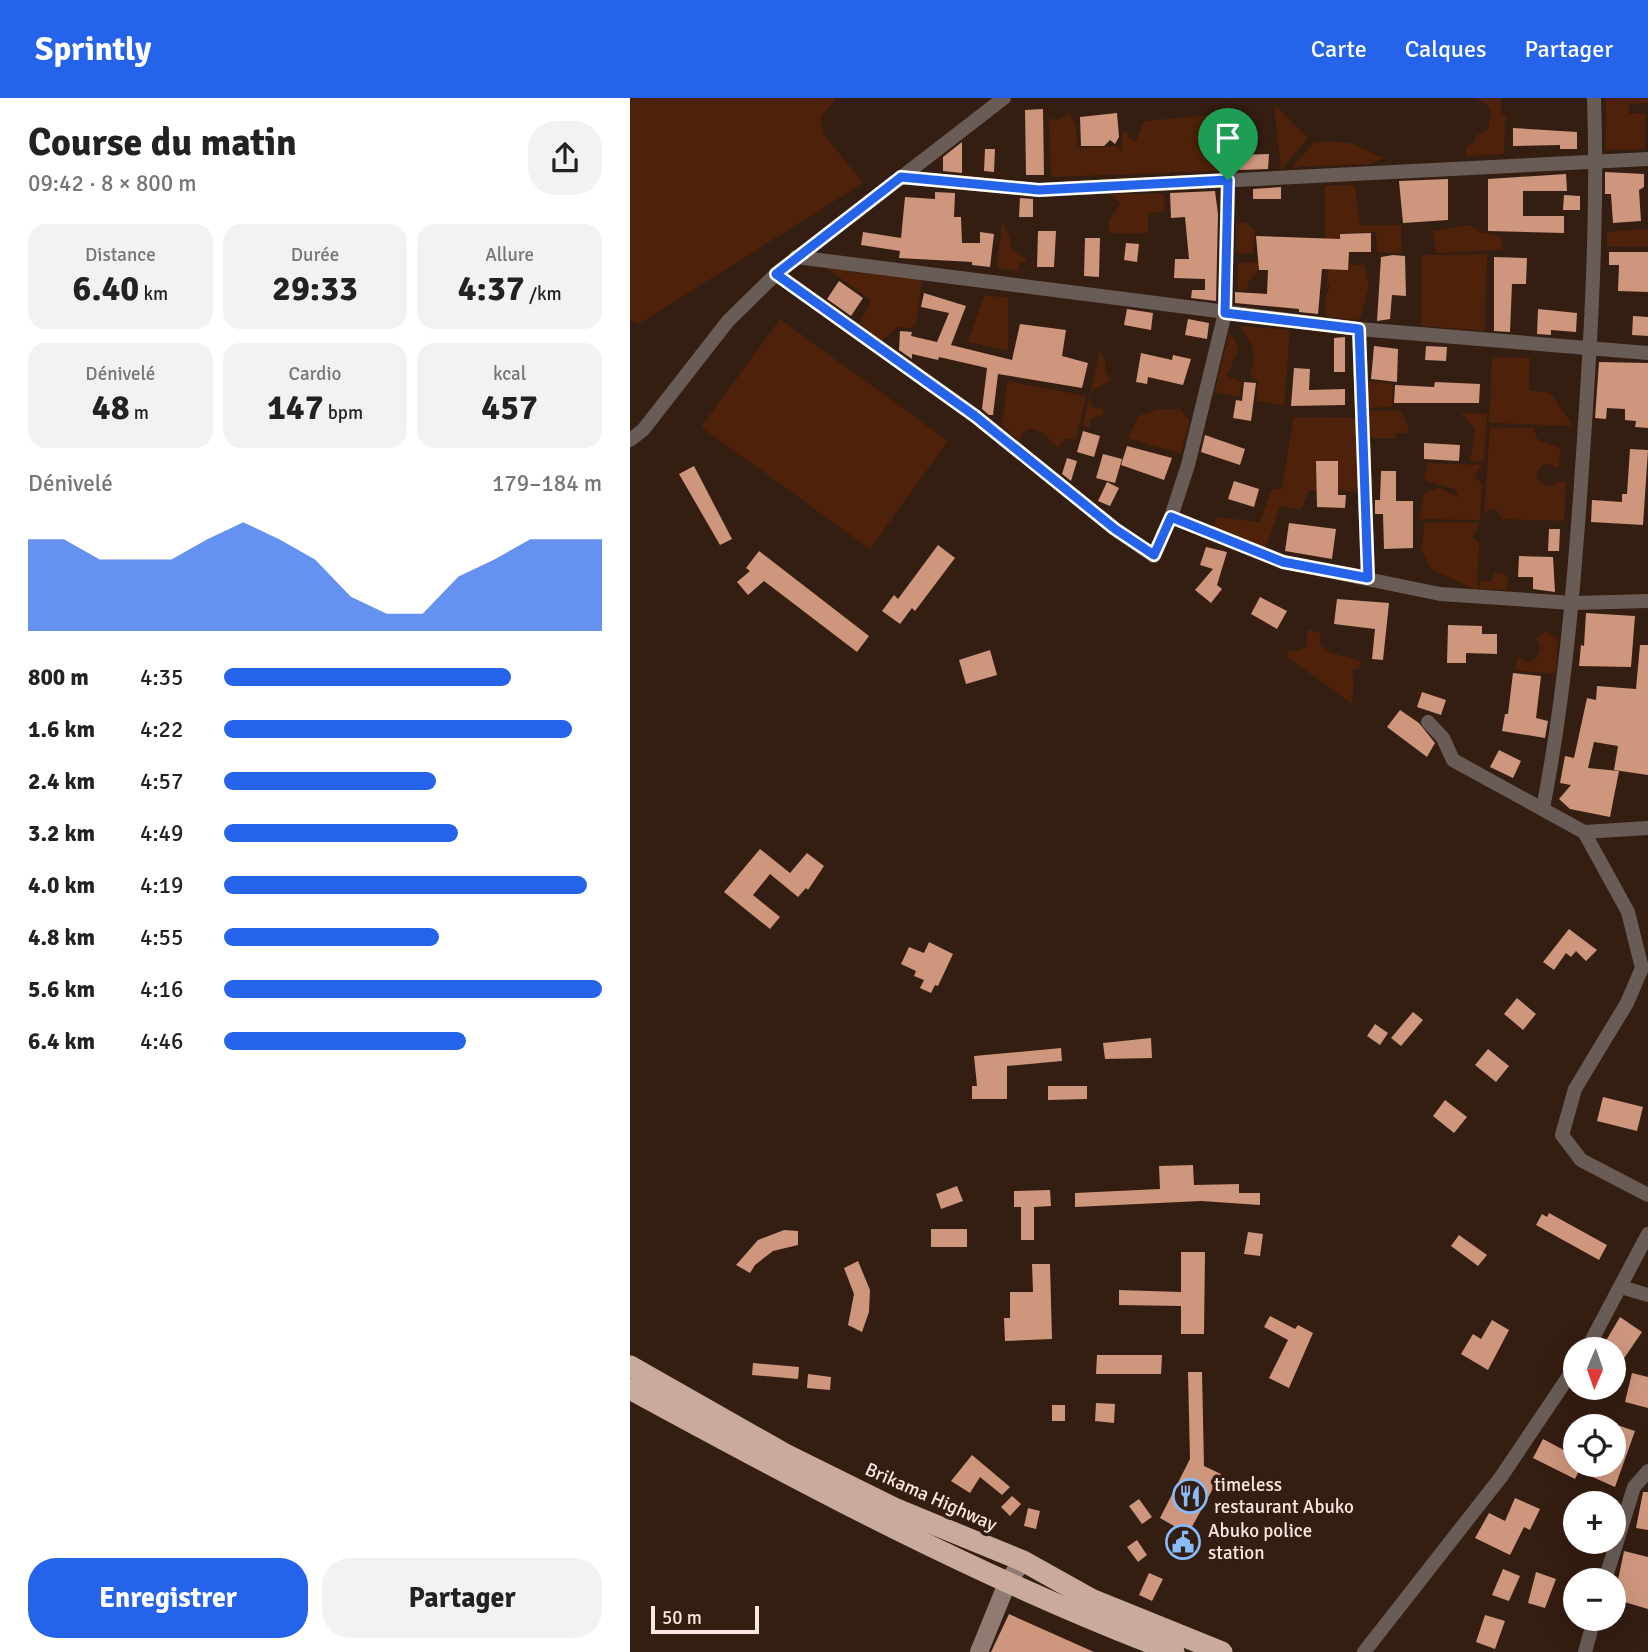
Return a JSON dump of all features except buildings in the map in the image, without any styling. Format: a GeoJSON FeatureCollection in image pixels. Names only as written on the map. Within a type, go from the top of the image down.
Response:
{"type":"FeatureCollection","features":[{"type":"Feature","properties":{"kind":"highway","name":"Brikama Highway"},"geometry":{"type":"LineString","coordinates":[[630,1366],[785,1454],[882,1502],[1023,1562],[1091,1599],[1222,1652]]}},
{"type":"Feature","properties":{"kind":"highway"},"geometry":{"type":"LineString","coordinates":[[630,1389],[758,1459],[1008,1581],[1174,1652]]}},
{"type":"Feature","properties":{"kind":"street"},"geometry":{"type":"LineString","coordinates":[[630,440],[643,430],[728,321],[776,274],[1004,98]]}},
{"type":"Feature","properties":{"kind":"street"},"geometry":{"type":"LineString","coordinates":[[1543,808],[1557,736],[1573,603],[1590,349],[1596,161],[1594,98]]}},
{"type":"Feature","properties":{"kind":"street"},"geometry":{"type":"LineString","coordinates":[[901,177],[1039,190],[1648,159]]}},
{"type":"Feature","properties":{"kind":"street"},"geometry":{"type":"LineString","coordinates":[[776,274],[975,416],[1115,529],[1154,555],[1171,517],[1188,465],[1225,313],[1228,180]]}},
{"type":"Feature","properties":{"kind":"street"},"geometry":{"type":"LineString","coordinates":[[796,257],[1359,329],[1648,353]]}},
{"type":"Feature","properties":{"kind":"street"},"geometry":{"type":"LineString","coordinates":[[1359,329],[1368,578]]}},
{"type":"Feature","properties":{"kind":"street"},"geometry":{"type":"LineString","coordinates":[[1171,517],[1283,562],[1440,594],[1573,603],[1648,601]]}},
{"type":"Feature","properties":{"kind":"street"},"geometry":{"type":"LineString","coordinates":[[1428,722],[1443,738],[1453,760],[1584,832],[1628,912],[1642,968],[1627,1003],[1575,1088],[1562,1135],[1581,1160],[1648,1195]]}},
{"type":"Feature","properties":{"kind":"street"},"geometry":{"type":"LineString","coordinates":[[1584,832],[1648,828]]}},
{"type":"Feature","properties":{"kind":"street"},"geometry":{"type":"LineString","coordinates":[[1594,1337],[1648,1234]]}},
{"type":"Feature","properties":{"kind":"street"},"geometry":{"type":"LineString","coordinates":[[1621,1287],[1648,1295]]}},
{"type":"Feature","properties":{"kind":"street"},"geometry":{"type":"LineString","coordinates":[[1364,1652],[1501,1477],[1563,1385]]}},
{"type":"Feature","properties":{"kind":"street"},"geometry":{"type":"LineString","coordinates":[[1609,1568],[1634,1487],[1648,1471]]}},
{"type":"Feature","properties":{"kind":"street"},"geometry":{"type":"LineString","coordinates":[[979,1652],[1008,1581],[1023,1562]]}},
{"type":"Feature","properties":{"kind":"street"},"geometry":{"type":"LineString","coordinates":[[1585,1652],[1591,1631]]}},
{"type":"Feature","properties":{"kind":"shaded area"},"geometry":{"type":"Polygon","coordinates":[[[630,98],[837,98],[820,118],[824,134],[863,183],[639,324],[630,321],[630,98]]]}},
{"type":"Feature","properties":{"kind":"shaded area"},"geometry":{"type":"Polygon","coordinates":[[[1475,98],[1501,98],[1501,112],[1508,119],[1505,122],[1504,154],[1467,156],[1466,147],[1476,140],[1475,136],[1488,130],[1491,112],[1487,105],[1475,98]]]}},
{"type":"Feature","properties":{"kind":"shaded area"},"geometry":{"type":"Polygon","coordinates":[[[1606,98],[1648,98],[1648,103],[1629,104],[1629,114],[1646,113],[1645,149],[1606,150],[1606,98]]]}},
{"type":"Feature","properties":{"kind":"shaded area"},"geometry":{"type":"Polygon","coordinates":[[[1274,104],[1308,138],[1281,170],[1274,104]]]}},
{"type":"Feature","properties":{"kind":"shaded area"},"geometry":{"type":"Polygon","coordinates":[[[1069,113],[1076,124],[1077,148],[1116,146],[1122,151],[1122,133],[1127,132],[1128,137],[1136,141],[1144,121],[1212,115],[1217,171],[1051,177],[1049,116],[1056,121],[1069,113]]]}},
{"type":"Feature","properties":{"kind":"shaded area"},"geometry":{"type":"Polygon","coordinates":[[[1314,143],[1350,143],[1384,158],[1370,164],[1292,167],[1314,143]]]}},
{"type":"Feature","properties":{"kind":"shaded area"},"geometry":{"type":"Polygon","coordinates":[[[1355,185],[1360,225],[1401,225],[1402,253],[1377,252],[1376,232],[1340,233],[1339,255],[1350,256],[1349,259],[1325,258],[1325,186],[1355,185]]]}},
{"type":"Feature","properties":{"kind":"shaded area"},"geometry":{"type":"Polygon","coordinates":[[[1111,194],[1164,194],[1165,212],[1148,213],[1148,233],[1109,233],[1108,222],[1120,204],[1111,194]]]}},
{"type":"Feature","properties":{"kind":"shaded area"},"geometry":{"type":"Polygon","coordinates":[[[1002,221],[1010,236],[1010,248],[1026,259],[1026,262],[1019,262],[1018,271],[997,268],[1002,221]]]}},
{"type":"Feature","properties":{"kind":"shaded area"},"geometry":{"type":"Polygon","coordinates":[[[1236,223],[1246,223],[1255,230],[1253,254],[1236,253],[1236,223]]]}},
{"type":"Feature","properties":{"kind":"shaded area"},"geometry":{"type":"Polygon","coordinates":[[[1470,225],[1480,232],[1501,236],[1503,250],[1436,253],[1433,231],[1470,225]]]}},
{"type":"Feature","properties":{"kind":"shaded area"},"geometry":{"type":"Polygon","coordinates":[[[1648,229],[1648,247],[1607,246],[1607,232],[1648,229]]]}},
{"type":"Feature","properties":{"kind":"shaded area"},"geometry":{"type":"Polygon","coordinates":[[[1487,254],[1485,331],[1422,326],[1422,255],[1487,254]]]}},
{"type":"Feature","properties":{"kind":"shaded area"},"geometry":{"type":"Polygon","coordinates":[[[1258,262],[1258,271],[1248,282],[1247,290],[1237,290],[1238,263],[1258,262]]]}},
{"type":"Feature","properties":{"kind":"shaded area"},"geometry":{"type":"Polygon","coordinates":[[[1332,264],[1364,265],[1369,286],[1360,320],[1327,317],[1325,299],[1330,285],[1327,284],[1328,267],[1332,264]]]}},
{"type":"Feature","properties":{"kind":"shaded area"},"geometry":{"type":"Polygon","coordinates":[[[822,265],[849,267],[851,272],[861,274],[863,270],[922,280],[916,325],[910,328],[897,327],[882,341],[859,325],[871,300],[822,265]]]}},
{"type":"Feature","properties":{"kind":"shaded area"},"geometry":{"type":"Polygon","coordinates":[[[984,295],[1008,298],[1008,351],[968,342],[984,295]]]}},
{"type":"Feature","properties":{"kind":"shaded area"},"geometry":{"type":"Polygon","coordinates":[[[780,319],[948,441],[870,549],[701,427],[780,319]]]}},
{"type":"Feature","properties":{"kind":"shaded area"},"geometry":{"type":"Polygon","coordinates":[[[1239,326],[1290,330],[1284,406],[1256,401],[1258,382],[1250,375],[1253,349],[1239,326]]]}},
{"type":"Feature","properties":{"kind":"shaded area"},"geometry":{"type":"Polygon","coordinates":[[[1229,332],[1239,348],[1227,376],[1242,382],[1240,397],[1215,392],[1229,332]]]}},
{"type":"Feature","properties":{"kind":"shaded area"},"geometry":{"type":"Polygon","coordinates":[[[1100,351],[1106,360],[1105,372],[1111,380],[1092,391],[1090,400],[1093,408],[1103,409],[1104,414],[1090,420],[1090,428],[1083,425],[1100,351]]]}},
{"type":"Feature","properties":{"kind":"shaded area"},"geometry":{"type":"Polygon","coordinates":[[[1492,357],[1530,358],[1529,390],[1550,393],[1573,426],[1489,423],[1492,357]]]}},
{"type":"Feature","properties":{"kind":"shaded area"},"geometry":{"type":"Polygon","coordinates":[[[1007,381],[1086,396],[1076,439],[1066,438],[1058,448],[1043,433],[1031,428],[1022,433],[1020,441],[1017,439],[1002,425],[1007,381]]]}},
{"type":"Feature","properties":{"kind":"shaded area"},"geometry":{"type":"Polygon","coordinates":[[[1368,381],[1393,384],[1392,407],[1367,408],[1368,381]]]}},
{"type":"Feature","properties":{"kind":"shaded area"},"geometry":{"type":"Polygon","coordinates":[[[1159,409],[1180,409],[1190,421],[1181,454],[1128,438],[1138,416],[1159,409]]]}},
{"type":"Feature","properties":{"kind":"shaded area"},"geometry":{"type":"Polygon","coordinates":[[[1369,411],[1402,411],[1410,433],[1396,433],[1395,438],[1369,438],[1364,416],[1369,411]]]}},
{"type":"Feature","properties":{"kind":"shaded area"},"geometry":{"type":"Polygon","coordinates":[[[1460,412],[1487,414],[1484,461],[1470,461],[1475,429],[1460,412]]]}},
{"type":"Feature","properties":{"kind":"shaded area"},"geometry":{"type":"Polygon","coordinates":[[[1294,417],[1360,418],[1358,463],[1362,492],[1309,490],[1301,510],[1280,506],[1265,551],[1212,529],[1217,517],[1260,522],[1272,489],[1281,490],[1294,417]]]}},
{"type":"Feature","properties":{"kind":"shaded area"},"geometry":{"type":"Polygon","coordinates":[[[1490,427],[1533,428],[1538,440],[1558,447],[1561,453],[1558,468],[1550,464],[1541,466],[1536,475],[1541,483],[1550,486],[1566,482],[1564,521],[1502,519],[1496,509],[1487,511],[1484,516],[1490,427]]]}},
{"type":"Feature","properties":{"kind":"shaded area"},"geometry":{"type":"Polygon","coordinates":[[[1428,463],[1482,465],[1474,477],[1482,484],[1480,520],[1419,519],[1424,493],[1440,488],[1458,498],[1457,490],[1424,480],[1428,463]]]}},
{"type":"Feature","properties":{"kind":"shaded area"},"geometry":{"type":"Polygon","coordinates":[[[1478,522],[1478,529],[1472,537],[1479,542],[1477,590],[1431,569],[1421,550],[1425,523],[1478,522]]]}},
{"type":"Feature","properties":{"kind":"shaded area"},"geometry":{"type":"Polygon","coordinates":[[[1495,572],[1509,576],[1506,586],[1508,590],[1479,589],[1480,580],[1491,582],[1495,572]]]}},
{"type":"Feature","properties":{"kind":"shaded area"},"geometry":{"type":"Polygon","coordinates":[[[1307,631],[1320,633],[1320,644],[1329,652],[1361,661],[1360,668],[1352,671],[1352,704],[1287,657],[1289,650],[1298,651],[1307,646],[1307,631]]]}},
{"type":"Feature","properties":{"kind":"shaded area"},"geometry":{"type":"Polygon","coordinates":[[[1547,631],[1558,640],[1556,674],[1514,670],[1519,657],[1526,662],[1536,659],[1540,648],[1536,638],[1547,631]]]}},
{"type":"Feature","properties":{"kind":"place","name":"timeless restaurant Abuko"},"geometry":{"type":"Point","coordinates":[1190,1496]}},
{"type":"Feature","properties":{"kind":"place","name":"Abuko police station"},"geometry":{"type":"Point","coordinates":[1183,1542]}},
{"type":"Feature","properties":{"kind":"route"},"geometry":{"type":"LineString","coordinates":[[901,177],[1039,190],[1228,180],[1225,313],[1359,329],[1368,578],[1283,562],[1171,517],[1154,555],[1115,529],[975,416],[776,274],[901,177]]}}]}
